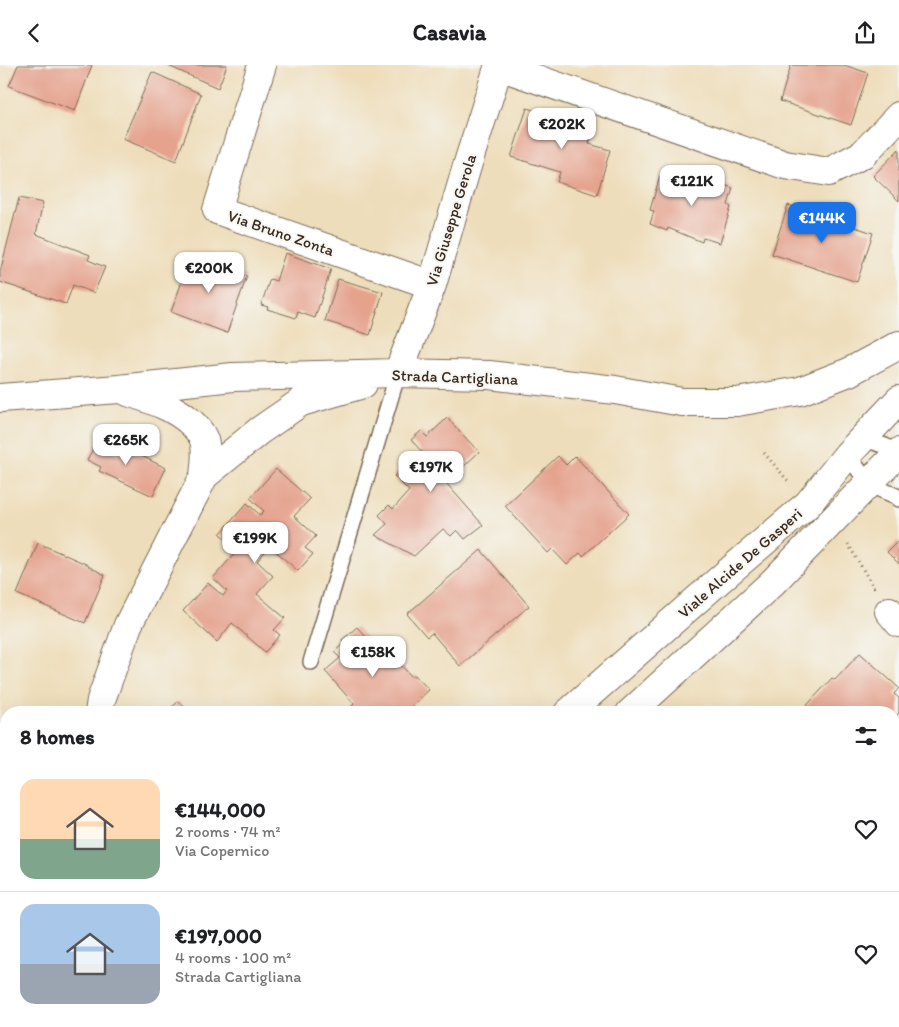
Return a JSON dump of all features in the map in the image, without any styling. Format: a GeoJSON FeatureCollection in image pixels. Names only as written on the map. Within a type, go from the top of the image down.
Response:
{"type":"FeatureCollection","features":[{"type":"Feature","properties":{"kind":"street","name":"Via Bruno Zonta"},"geometry":{"type":"LineString","coordinates":[[262,65],[216,210],[432,285]]}},
{"type":"Feature","properties":{"kind":"street","name":"Via Giuseppe Gerola"},"geometry":{"type":"LineString","coordinates":[[398,373],[432,285],[499,65]]}},
{"type":"Feature","properties":{"kind":"street"},"geometry":{"type":"LineString","coordinates":[[499,65],[786,165],[829,172],[863,154],[899,116]]}},
{"type":"Feature","properties":{"kind":"street","name":"Strada Cartigliana"},"geometry":{"type":"LineString","coordinates":[[0,398],[119,389],[233,377],[398,373],[489,375],[615,390],[682,401],[737,402],[800,391],[849,372],[899,345]]}},
{"type":"Feature","properties":{"kind":"street"},"geometry":{"type":"LineString","coordinates":[[204,476],[258,431],[301,402],[398,373]]}},
{"type":"Feature","properties":{"kind":"street"},"geometry":{"type":"LineString","coordinates":[[100,706],[128,625],[204,476],[206,456],[202,435],[184,417],[158,402],[119,389]]}},
{"type":"Feature","properties":{"kind":"street","name":"Viale Alcide De Gasperi"},"geometry":{"type":"LineString","coordinates":[[576,706],[808,504],[855,446],[899,400]]}},
{"type":"Feature","properties":{"kind":"street","name":"Viale Alcide De Gasperi"},"geometry":{"type":"LineString","coordinates":[[638,706],[772,583],[898,455]]}},
{"type":"Feature","properties":{"kind":"lane"},"geometry":{"type":"LineString","coordinates":[[311,662],[398,373]]}},
{"type":"Feature","properties":{"kind":"lane"},"geometry":{"type":"LineString","coordinates":[[898,455],[885,447],[855,446],[868,484],[899,499]]}},
{"type":"Feature","properties":{"kind":"building"},"geometry":{"type":"Polygon","coordinates":[[[18,65],[92,65],[75,111],[9,86],[18,65]]]}},
{"type":"Feature","properties":{"kind":"building"},"geometry":{"type":"Polygon","coordinates":[[[166,65],[227,65],[218,88],[166,65]]]}},
{"type":"Feature","properties":{"kind":"building"},"geometry":{"type":"Polygon","coordinates":[[[791,65],[844,65],[868,73],[851,125],[780,101],[791,65]]]}},
{"type":"Feature","properties":{"kind":"building"},"geometry":{"type":"Polygon","coordinates":[[[152,72],[201,94],[176,161],[123,139],[152,72]]]}},
{"type":"Feature","properties":{"kind":"building"},"geometry":{"type":"Polygon","coordinates":[[[527,108],[593,130],[589,144],[610,150],[597,195],[557,182],[560,172],[511,157],[527,108]]]}},
{"type":"Feature","properties":{"kind":"building"},"geometry":{"type":"Polygon","coordinates":[[[899,149],[899,201],[873,176],[899,149]]]}},
{"type":"Feature","properties":{"kind":"building"},"geometry":{"type":"Polygon","coordinates":[[[678,171],[733,188],[728,205],[731,207],[720,243],[703,238],[702,242],[668,228],[667,231],[650,224],[654,211],[650,210],[660,176],[675,181],[678,171]]]}},
{"type":"Feature","properties":{"kind":"building"},"geometry":{"type":"Polygon","coordinates":[[[19,198],[43,203],[36,234],[90,255],[88,260],[105,267],[94,293],[73,285],[66,304],[0,282],[0,272],[19,198]]]}},
{"type":"Feature","properties":{"kind":"building"},"geometry":{"type":"Polygon","coordinates":[[[788,205],[873,233],[857,282],[772,254],[788,205]]]}},
{"type":"Feature","properties":{"kind":"building"},"geometry":{"type":"Polygon","coordinates":[[[285,253],[331,269],[315,318],[298,312],[296,318],[267,309],[268,307],[261,305],[270,279],[276,281],[285,253]]]}},
{"type":"Feature","properties":{"kind":"building"},"geometry":{"type":"Polygon","coordinates":[[[191,256],[247,276],[227,333],[171,312],[191,256]]]}},
{"type":"Feature","properties":{"kind":"building"},"geometry":{"type":"Polygon","coordinates":[[[338,279],[383,292],[370,335],[325,321],[338,279]]]}},
{"type":"Feature","properties":{"kind":"building"},"geometry":{"type":"Polygon","coordinates":[[[447,418],[479,452],[446,483],[483,525],[465,539],[457,530],[451,536],[443,529],[414,556],[375,535],[387,524],[379,515],[389,505],[393,509],[409,491],[394,476],[404,467],[409,472],[426,456],[411,440],[421,431],[427,437],[447,418]]]}},
{"type":"Feature","properties":{"kind":"building"},"geometry":{"type":"Polygon","coordinates":[[[102,431],[115,437],[109,450],[119,454],[123,447],[166,468],[153,496],[99,471],[101,467],[87,460],[102,431]]]}},
{"type":"Feature","properties":{"kind":"building"},"geometry":{"type":"Polygon","coordinates":[[[558,456],[566,465],[575,456],[629,514],[583,556],[580,553],[567,565],[552,549],[548,553],[505,506],[558,456]]]}},
{"type":"Feature","properties":{"kind":"building"},"geometry":{"type":"Polygon","coordinates":[[[276,469],[310,499],[294,516],[316,536],[305,548],[313,554],[298,571],[270,546],[257,561],[273,576],[257,594],[285,618],[274,630],[280,635],[265,652],[232,623],[217,642],[183,611],[208,583],[223,596],[227,591],[213,578],[238,550],[220,534],[247,503],[260,515],[264,511],[250,498],[276,469]]]}},
{"type":"Feature","properties":{"kind":"building"},"geometry":{"type":"Polygon","coordinates":[[[899,540],[899,564],[887,552],[899,540]]]}},
{"type":"Feature","properties":{"kind":"building"},"geometry":{"type":"Polygon","coordinates":[[[38,543],[88,565],[105,575],[85,623],[17,594],[38,543]]]}},
{"type":"Feature","properties":{"kind":"building"},"geometry":{"type":"Polygon","coordinates":[[[481,550],[529,606],[460,666],[432,633],[427,637],[407,614],[481,550]]]}},
{"type":"Feature","properties":{"kind":"building"},"geometry":{"type":"Polygon","coordinates":[[[357,627],[394,668],[399,663],[412,677],[415,675],[429,690],[412,706],[352,706],[354,704],[325,671],[340,658],[334,652],[344,643],[342,640],[357,627]]]}},
{"type":"Feature","properties":{"kind":"building"},"geometry":{"type":"Polygon","coordinates":[[[860,653],[899,688],[894,694],[899,698],[899,706],[806,706],[832,678],[835,680],[860,653]]]}},
{"type":"Feature","properties":{"kind":"building"},"geometry":{"type":"Polygon","coordinates":[[[179,701],[183,706],[173,706],[179,701]]]}}]}
